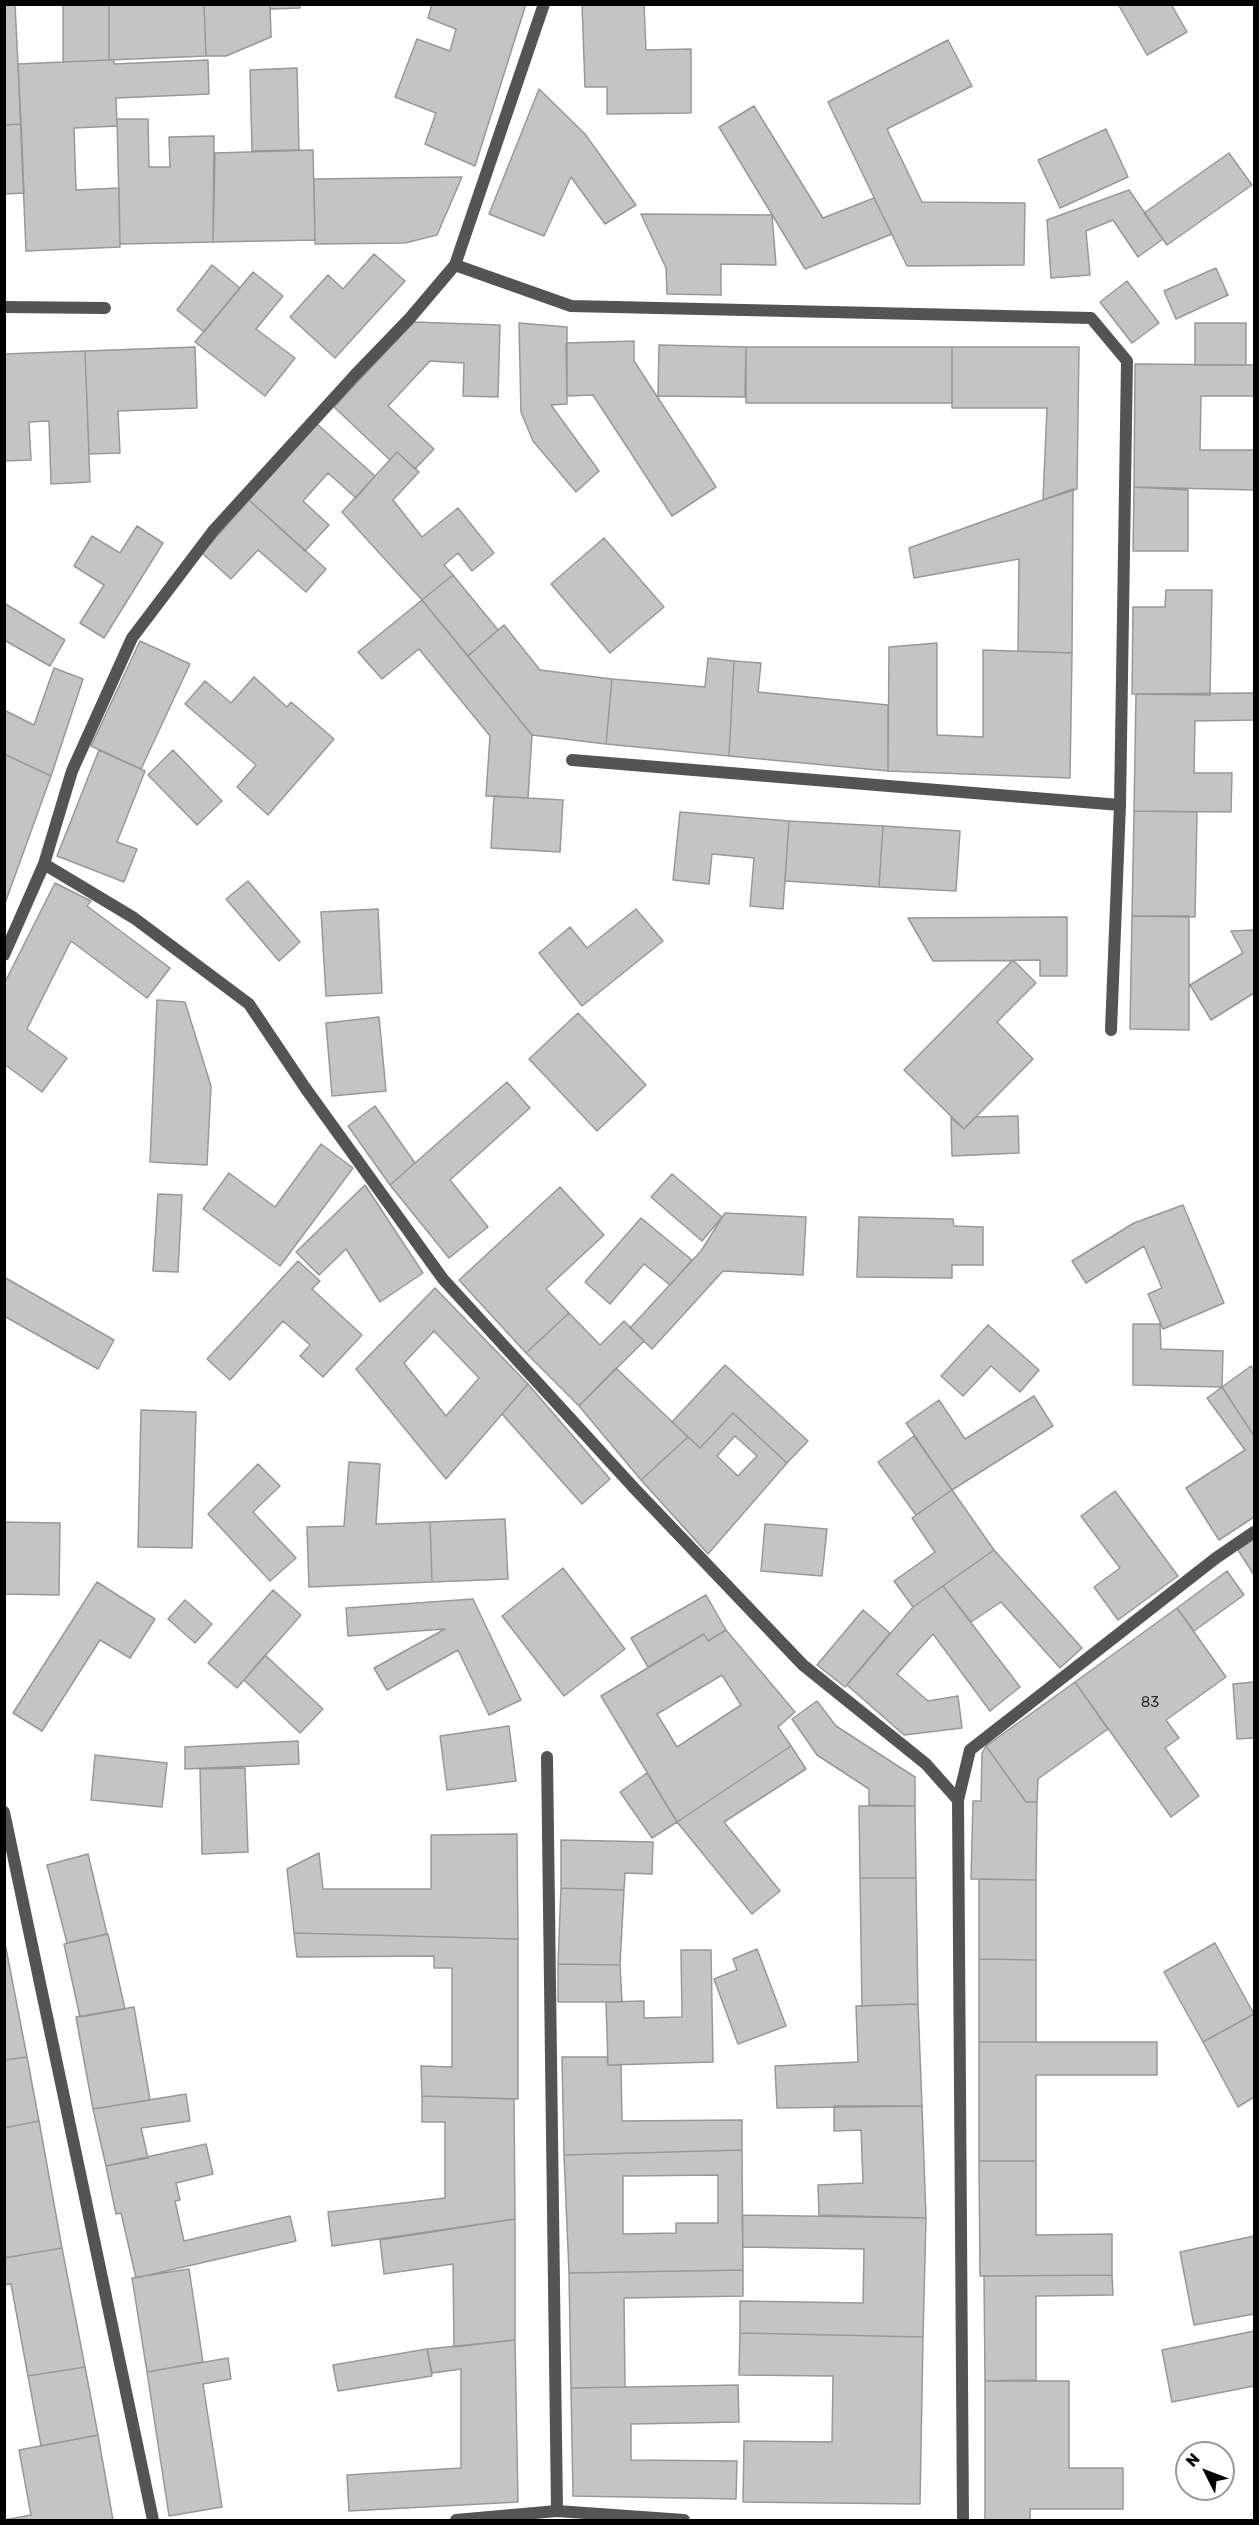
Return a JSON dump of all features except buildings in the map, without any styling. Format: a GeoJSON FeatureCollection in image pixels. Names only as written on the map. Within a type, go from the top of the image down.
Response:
{"type":"FeatureCollection","features":[{"type":"Feature","properties":{"kind":"street"},"geometry":{"type":"LineString","coordinates":[[4,955],[45,864],[72,771],[132,638],[213,531],[410,318],[456,264],[544,4]]}},
{"type":"Feature","properties":{"kind":"street"},"geometry":{"type":"LineString","coordinates":[[456,264],[571,306],[1091,318],[1127,361],[1120,805],[1111,1030]]}},
{"type":"Feature","properties":{"kind":"street"},"geometry":{"type":"LineString","coordinates":[[4,307],[105,308]]}},
{"type":"Feature","properties":{"kind":"street"},"geometry":{"type":"LineString","coordinates":[[572,760],[1120,805]]}},
{"type":"Feature","properties":{"kind":"street"},"geometry":{"type":"LineString","coordinates":[[45,864],[134,918],[249,1004],[313,1099],[443,1279],[634,1488],[803,1665],[926,1764],[957,1800]]}},
{"type":"Feature","properties":{"kind":"street"},"geometry":{"type":"LineString","coordinates":[[963,2520],[957,1800],[970,1750],[1216,1558],[1254,1532]]}},
{"type":"Feature","properties":{"kind":"street"},"geometry":{"type":"LineString","coordinates":[[547,1757],[557,2511]]}},
{"type":"Feature","properties":{"kind":"street"},"geometry":{"type":"LineString","coordinates":[[4,1812],[153,2520]]}},
{"type":"Feature","properties":{"kind":"street"},"geometry":{"type":"LineString","coordinates":[[456,2520],[557,2511],[646,2520],[684,2520]]}}]}
